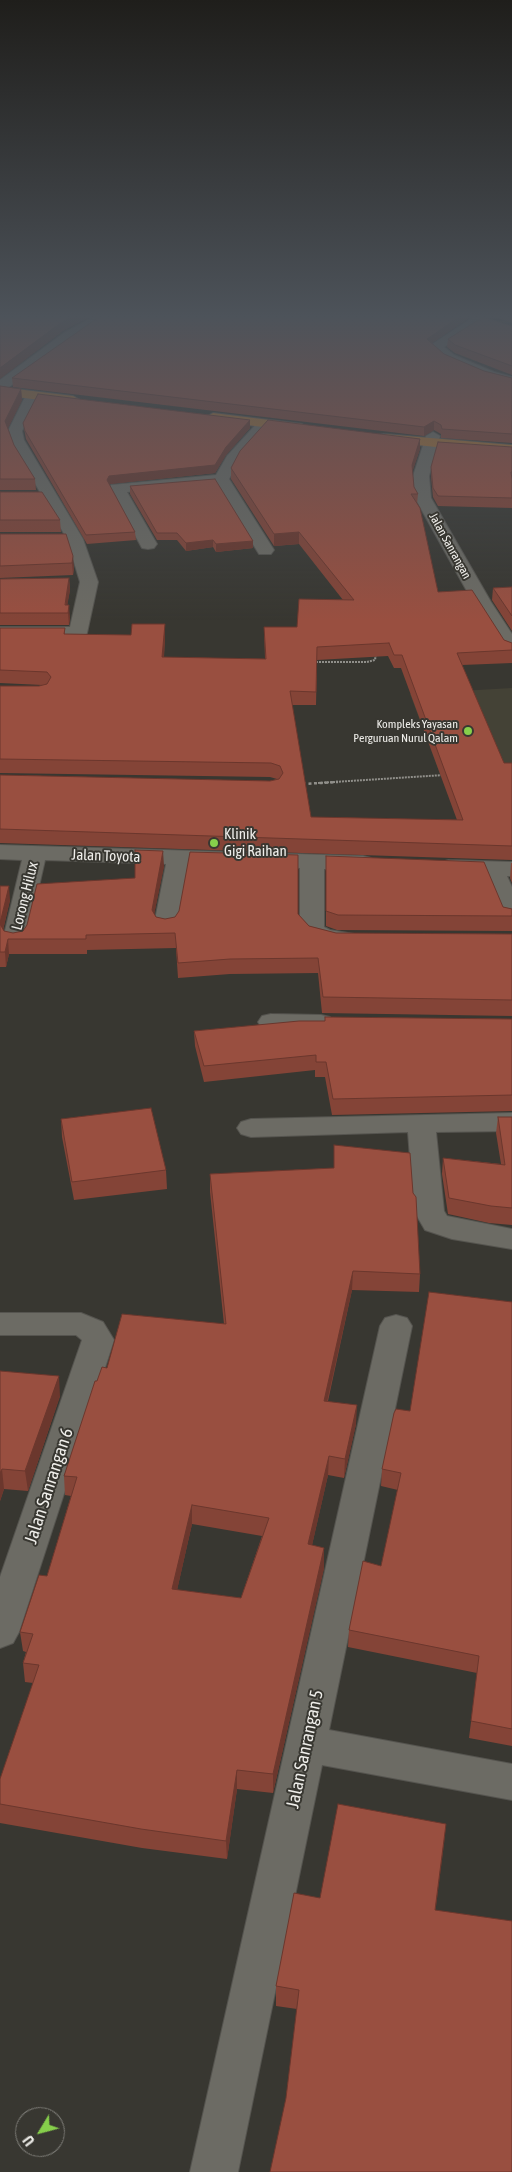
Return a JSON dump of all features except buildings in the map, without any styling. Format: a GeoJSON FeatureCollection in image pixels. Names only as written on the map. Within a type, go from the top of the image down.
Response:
{"type":"FeatureCollection","features":[{"type":"Feature","properties":{"kind":"main road"},"geometry":{"type":"LineString","coordinates":[[233,418],[264,424],[317,426],[252,418]]}},
{"type":"Feature","properties":{"kind":"main road"},"geometry":{"type":"LineString","coordinates":[[372,433],[512,450]]}},
{"type":"Feature","properties":{"kind":"street"},"geometry":{"type":"LineString","coordinates":[[0,633],[78,633],[89,582],[75,538],[43,497],[16,455],[15,431],[21,418]]}},
{"type":"Feature","properties":{"kind":"street"},"geometry":{"type":"LineString","coordinates":[[220,479],[232,459],[264,424]]}},
{"type":"Feature","properties":{"kind":"street","name":"Jalan Sanrangan"},"geometry":{"type":"LineString","coordinates":[[432,440],[421,476],[423,498],[482,602],[512,648]]}},
{"type":"Feature","properties":{"kind":"street"},"geometry":{"type":"LineString","coordinates":[[148,544],[117,488],[220,479]]}},
{"type":"Feature","properties":{"kind":"street"},"geometry":{"type":"LineString","coordinates":[[220,479],[265,550]]}},
{"type":"Feature","properties":{"kind":"street"},"geometry":{"type":"LineString","coordinates":[[56,538],[75,538]]}},
{"type":"Feature","properties":{"kind":"street"},"geometry":{"type":"LineString","coordinates":[[69,582],[89,582]]}},
{"type":"Feature","properties":{"kind":"street","name":"Jalan Toyota"},"geometry":{"type":"LineString","coordinates":[[0,852],[388,864]]}},
{"type":"Feature","properties":{"kind":"street","name":"Lorong Hilux"},"geometry":{"type":"LineString","coordinates":[[15,939],[36,854]]}},
{"type":"Feature","properties":{"kind":"street"},"geometry":{"type":"LineString","coordinates":[[166,925],[178,858]]}},
{"type":"Feature","properties":{"kind":"street"},"geometry":{"type":"LineString","coordinates":[[312,861],[312,929],[326,937],[365,939]]}},
{"type":"Feature","properties":{"kind":"street"},"geometry":{"type":"LineString","coordinates":[[426,866],[503,869],[512,916]]}},
{"type":"Feature","properties":{"kind":"street"},"geometry":{"type":"LineString","coordinates":[[271,1022],[341,1024]]}},
{"type":"Feature","properties":{"kind":"street"},"geometry":{"type":"LineString","coordinates":[[251,1128],[512,1122]]}},
{"type":"Feature","properties":{"kind":"street"},"geometry":{"type":"LineString","coordinates":[[421,1123],[429,1212],[436,1223],[452,1229],[512,1239]]}},
{"type":"Feature","properties":{"kind":"street","name":"Jalan Sanrangan 6"},"geometry":{"type":"LineString","coordinates":[[0,1324],[81,1324],[92,1330],[98,1340],[0,1632]]}},
{"type":"Feature","properties":{"kind":"street","name":"Jalan Sanrangan 5"},"geometry":{"type":"LineString","coordinates":[[214,2172],[396,1326]]}},
{"type":"Feature","properties":{"kind":"street"},"geometry":{"type":"LineString","coordinates":[[306,1744],[512,1782]]}},
{"type":"Feature","properties":{"kind":"path"},"geometry":{"type":"LineString","coordinates":[[308,662],[371,661],[377,656],[376,649]]}},
{"type":"Feature","properties":{"kind":"path"},"geometry":{"type":"LineString","coordinates":[[299,784],[444,775]]}},
{"type":"Feature","properties":{"kind":"shaded area","name":"Kompleks Yayasan Perguruan Nurul Qalam"},"geometry":{"type":"Polygon","coordinates":[[[512,688],[512,769],[440,774],[410,694],[512,688]]]}},
{"type":"Feature","properties":{"kind":"place","name":"Kompleks Yayasan Perguruan Nurul Qalam"},"geometry":{"type":"Point","coordinates":[468,731]}},
{"type":"Feature","properties":{"kind":"place","name":"Klinik Gigi Raihan"},"geometry":{"type":"Point","coordinates":[214,843]}}]}
